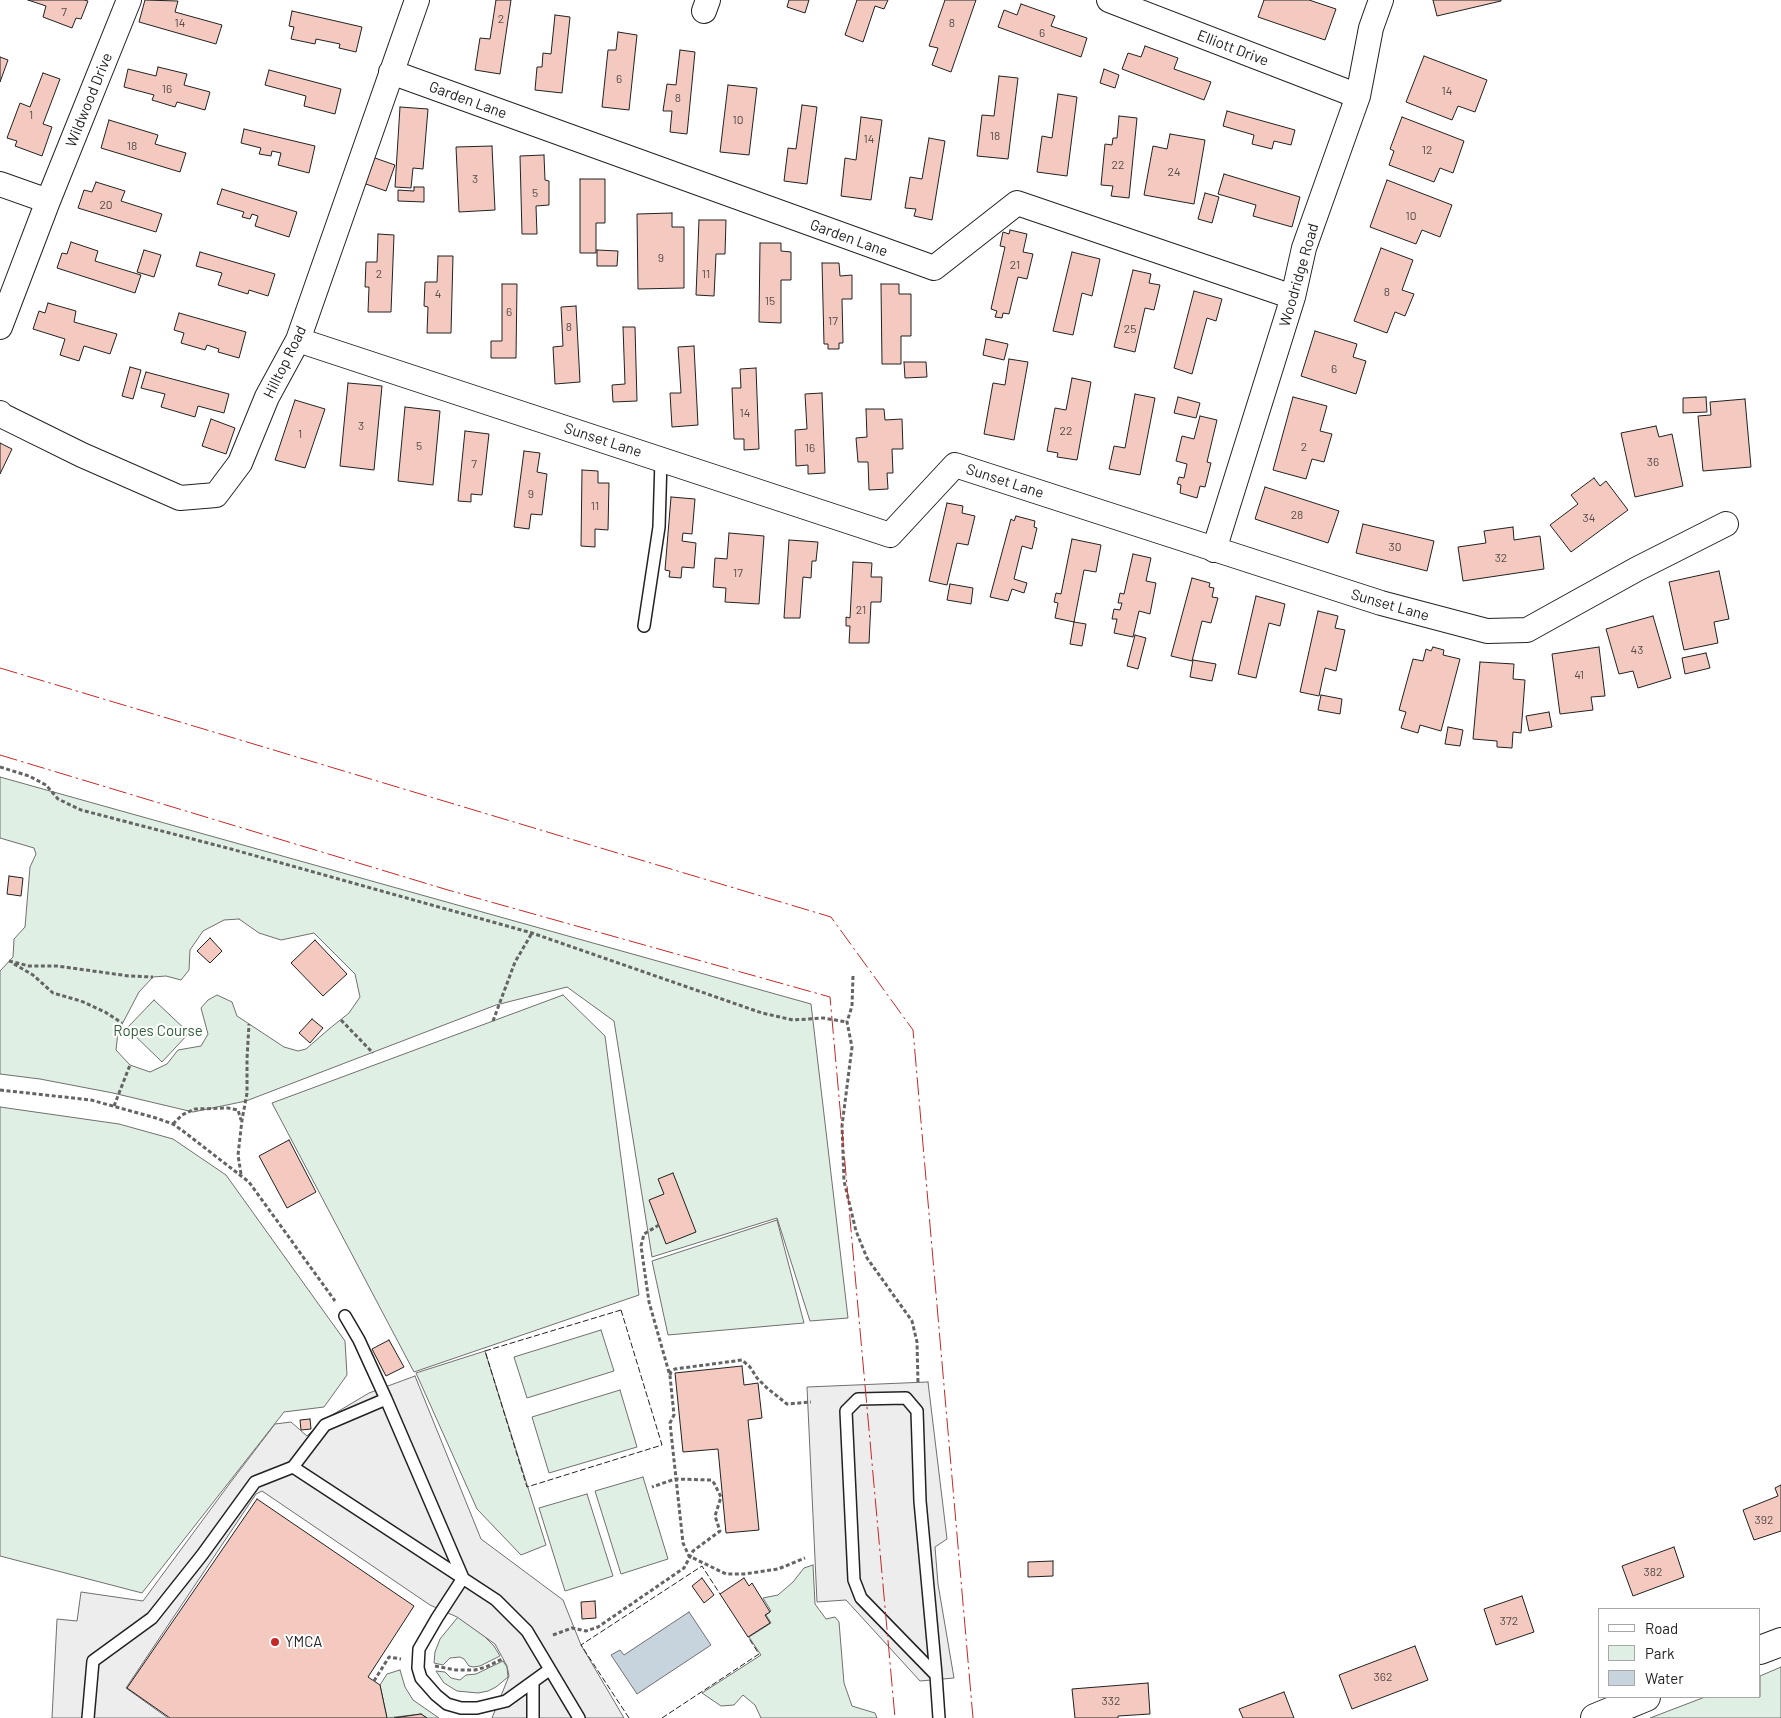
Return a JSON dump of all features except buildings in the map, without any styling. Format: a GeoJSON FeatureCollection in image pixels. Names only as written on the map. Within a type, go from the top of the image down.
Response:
{"type":"FeatureCollection","features":[{"type":"Feature","properties":{"kind":"main road"},"geometry":{"type":"LineString","coordinates":[[1761,1650],[1781,1642]]}},
{"type":"Feature","properties":{"kind":"main road"},"geometry":{"type":"LineString","coordinates":[[1595,1718],[1637,1704]]}},
{"type":"Feature","properties":{"kind":"street","name":"Wildwood Drive"},"geometry":{"type":"LineString","coordinates":[[48,201],[129,0]]}},
{"type":"Feature","properties":{"kind":"street","name":"Hilltop Road"},"geometry":{"type":"LineString","coordinates":[[0,413],[82,456],[180,498],[216,495],[240,463],[267,398],[298,340],[417,0]]}},
{"type":"Feature","properties":{"kind":"street","name":"Elliott Drive"},"geometry":{"type":"LineString","coordinates":[[1109,0],[1358,96]]}},
{"type":"Feature","properties":{"kind":"street","name":"Woodridge Road"},"geometry":{"type":"LineString","coordinates":[[1214,550],[1293,297],[1304,248],[1358,96],[1371,28],[1381,0]]}},
{"type":"Feature","properties":{"kind":"street","name":"Garden Lane"},"geometry":{"type":"LineString","coordinates":[[391,72],[934,268],[1017,203],[1293,297]]}},
{"type":"Feature","properties":{"kind":"street"},"geometry":{"type":"LineString","coordinates":[[0,184],[48,201],[0,327]]}},
{"type":"Feature","properties":{"kind":"street","name":"Sunset Lane"},"geometry":{"type":"LineString","coordinates":[[298,340],[890,535],[956,465],[1381,603],[1487,630],[1528,630],[1637,569],[1726,524]]}},
{"type":"Feature","properties":{"kind":"lane"},"geometry":{"type":"LineString","coordinates":[[644,626],[659,527],[661,460]]}},
{"type":"Feature","properties":{"kind":"lane"},"geometry":{"type":"LineString","coordinates":[[345,1316],[359,1340],[386,1399],[463,1578]]}},
{"type":"Feature","properties":{"kind":"lane"},"geometry":{"type":"LineString","coordinates":[[936,1675],[861,1598],[854,1580],[846,1410],[858,1399],[906,1398],[916,1411],[920,1501],[936,1675],[939,1718]]}},
{"type":"Feature","properties":{"kind":"lane"},"geometry":{"type":"LineString","coordinates":[[88,1714],[94,1661],[152,1618],[202,1555],[255,1482],[292,1467],[325,1425],[386,1399]]}},
{"type":"Feature","properties":{"kind":"lane"},"geometry":{"type":"LineString","coordinates":[[292,1467],[496,1600],[526,1631],[579,1718]]}},
{"type":"Feature","properties":{"kind":"lane"},"geometry":{"type":"LineString","coordinates":[[463,1578],[419,1649],[418,1668],[421,1678],[447,1704],[461,1708],[477,1708],[506,1701],[550,1670]]}},
{"type":"Feature","properties":{"kind":"lane"},"geometry":{"type":"LineString","coordinates":[[533,1682],[533,1718]]}},
{"type":"Feature","properties":{"kind":"path"},"geometry":{"type":"LineString","coordinates":[[0,767],[29,776],[46,785],[58,799],[81,810],[231,849],[532,933],[762,1013],[793,1020],[823,1018],[847,1022]]}},
{"type":"Feature","properties":{"kind":"path"},"geometry":{"type":"LineString","coordinates":[[493,1021],[515,962],[532,933]]}},
{"type":"Feature","properties":{"kind":"path"},"geometry":{"type":"LineString","coordinates":[[122,1023],[105,1012],[81,1001],[53,993],[33,975],[9,961],[28,966],[57,966],[129,976],[153,977]]}},
{"type":"Feature","properties":{"kind":"path"},"geometry":{"type":"LineString","coordinates":[[853,976],[852,1006],[847,1022],[852,1047],[842,1126],[844,1181],[856,1231],[867,1258],[912,1321],[917,1342],[916,1411]]}},
{"type":"Feature","properties":{"kind":"path"},"geometry":{"type":"LineString","coordinates":[[341,1020],[373,1053]]}},
{"type":"Feature","properties":{"kind":"path"},"geometry":{"type":"LineString","coordinates":[[242,1175],[238,1155],[242,1120],[248,1094],[249,1024]]}},
{"type":"Feature","properties":{"kind":"path"},"geometry":{"type":"LineString","coordinates":[[114,1106],[130,1065]]}},
{"type":"Feature","properties":{"kind":"path"},"geometry":{"type":"LineString","coordinates":[[0,1090],[91,1100],[173,1124],[242,1175],[263,1201],[345,1316]]}},
{"type":"Feature","properties":{"kind":"path"},"geometry":{"type":"LineString","coordinates":[[173,1124],[182,1115],[195,1109],[228,1108],[238,1110],[242,1120]]}},
{"type":"Feature","properties":{"kind":"path"},"geometry":{"type":"LineString","coordinates":[[659,1225],[644,1234],[641,1246],[649,1302],[670,1376],[674,1415],[670,1423],[683,1543],[689,1556],[726,1574],[744,1574],[778,1569],[805,1558]]}},
{"type":"Feature","properties":{"kind":"path"},"geometry":{"type":"LineString","coordinates":[[670,1376],[671,1372],[675,1369],[742,1360],[762,1383],[787,1404],[811,1402]]}},
{"type":"Feature","properties":{"kind":"path"},"geometry":{"type":"LineString","coordinates":[[553,1635],[572,1628],[586,1631],[598,1627],[684,1568],[693,1551],[720,1531],[715,1516],[721,1497],[711,1480],[675,1479],[652,1487]]}},
{"type":"Feature","properties":{"kind":"path"},"geometry":{"type":"LineString","coordinates":[[374,1681],[389,1657],[401,1659]]}},
{"type":"Feature","properties":{"kind":"path"},"geometry":{"type":"LineString","coordinates":[[435,1665],[456,1670],[475,1670],[502,1659]]}},
{"type":"Feature","properties":{"kind":"green space"},"geometry":{"type":"Polygon","coordinates":[[[0,777],[811,1004],[848,1318],[810,1321],[777,1218],[652,1257],[614,1021],[567,987],[496,1005],[246,1101],[193,1112],[113,1093],[40,1079],[0,1074],[0,971],[13,957],[14,939],[25,927],[30,867],[36,854],[34,848],[0,838],[0,777]],[[239,919],[224,920],[203,931],[190,950],[189,970],[181,980],[166,976],[153,977],[139,992],[118,1032],[116,1050],[130,1065],[150,1072],[167,1064],[178,1050],[201,1046],[208,1034],[201,1008],[208,1000],[217,995],[232,1002],[237,1016],[284,1047],[298,1051],[306,1049],[349,1013],[360,997],[355,974],[314,933],[281,940],[259,933],[239,919]]]}},
{"type":"Feature","properties":{"kind":"green space"},"geometry":{"type":"Polygon","coordinates":[[[563,995],[605,1036],[639,1295],[414,1372],[272,1103],[563,995]]]}},
{"type":"Feature","properties":{"kind":"green space","name":"Ropes Course"},"geometry":{"type":"Polygon","coordinates":[[[154,1000],[189,1033],[162,1062],[127,1028],[154,1000]]]}},
{"type":"Feature","properties":{"kind":"green space"},"geometry":{"type":"Polygon","coordinates":[[[0,1107],[119,1124],[173,1139],[226,1175],[345,1341],[347,1375],[324,1407],[284,1412],[142,1593],[0,1556],[0,1107]]]}},
{"type":"Feature","properties":{"kind":"green space"},"geometry":{"type":"Polygon","coordinates":[[[777,1220],[804,1323],[668,1335],[652,1261],[777,1220]]]}},
{"type":"Feature","properties":{"kind":"green space"},"geometry":{"type":"Polygon","coordinates":[[[601,1330],[614,1371],[527,1398],[514,1357],[601,1330]]]}},
{"type":"Feature","properties":{"kind":"green space"},"geometry":{"type":"Polygon","coordinates":[[[485,1351],[546,1545],[521,1555],[477,1509],[416,1373],[485,1351]]]}},
{"type":"Feature","properties":{"kind":"green space"},"geometry":{"type":"Polygon","coordinates":[[[620,1390],[637,1447],[549,1473],[532,1417],[620,1390]]]}},
{"type":"Feature","properties":{"kind":"green space"},"geometry":{"type":"Polygon","coordinates":[[[643,1477],[668,1559],[621,1574],[595,1491],[643,1477]]]}},
{"type":"Feature","properties":{"kind":"green space"},"geometry":{"type":"Polygon","coordinates":[[[587,1494],[613,1576],[565,1591],[539,1508],[587,1494]]]}},
{"type":"Feature","properties":{"kind":"green space"},"geometry":{"type":"Polygon","coordinates":[[[813,1565],[815,1604],[826,1619],[835,1617],[839,1622],[844,1683],[852,1706],[875,1713],[877,1718],[761,1718],[755,1705],[743,1695],[734,1705],[721,1706],[702,1693],[761,1655],[749,1637],[771,1623],[766,1615],[771,1611],[763,1598],[778,1595],[793,1582],[804,1568],[813,1565]]]}},
{"type":"Feature","properties":{"kind":"green space"},"geometry":{"type":"Polygon","coordinates":[[[458,1617],[484,1636],[494,1646],[500,1656],[480,1666],[473,1667],[469,1666],[460,1657],[450,1658],[443,1665],[434,1663],[435,1652],[440,1639],[458,1617]]]}},
{"type":"Feature","properties":{"kind":"green space"},"geometry":{"type":"Polygon","coordinates":[[[503,1661],[507,1667],[508,1677],[496,1687],[478,1693],[457,1691],[444,1683],[436,1671],[445,1672],[451,1678],[460,1680],[466,1675],[476,1674],[503,1661]]]}},
{"type":"Feature","properties":{"kind":"green space"},"geometry":{"type":"Polygon","coordinates":[[[1781,1667],[1781,1718],[1650,1718],[1702,1698],[1761,1698],[1761,1676],[1781,1667]]]}},
{"type":"Feature","properties":{"kind":"green space"},"geometry":{"type":"Polygon","coordinates":[[[400,1670],[405,1687],[413,1700],[439,1718],[427,1718],[421,1714],[387,1718],[380,1685],[387,1674],[400,1670]]]}},
{"type":"Feature","properties":{"kind":"shaded area"},"geometry":{"type":"Polygon","coordinates":[[[415,1376],[481,1539],[563,1600],[581,1645],[624,1718],[492,1718],[509,1676],[507,1666],[495,1644],[457,1617],[430,1605],[262,1491],[256,1494],[126,1688],[168,1718],[52,1718],[57,1619],[77,1621],[81,1592],[143,1601],[275,1424],[291,1422],[307,1436],[322,1421],[369,1393],[415,1376]]]}},
{"type":"Feature","properties":{"kind":"shaded area"},"geometry":{"type":"Polygon","coordinates":[[[928,1382],[947,1539],[935,1547],[938,1584],[954,1678],[920,1681],[846,1600],[817,1602],[807,1387],[928,1382]]]}},
{"type":"Feature","properties":{"kind":"water"},"geometry":{"type":"Polygon","coordinates":[[[689,1612],[711,1645],[637,1694],[611,1655],[620,1650],[624,1655],[689,1612]]]}},
{"type":"Feature","properties":{"kind":"fence"},"geometry":{"type":"LineString","coordinates":[[621,1310],[662,1445],[527,1487],[485,1351],[621,1310]]}},
{"type":"Feature","properties":{"kind":"fence"},"geometry":{"type":"LineString","coordinates":[[629,1718],[581,1645],[702,1566],[720,1594]]}},
{"type":"Feature","properties":{"kind":"fence"},"geometry":{"type":"LineString","coordinates":[[662,1718],[759,1654],[748,1637]]}},
{"type":"Feature","properties":{"kind":"power"},"geometry":{"type":"LineString","coordinates":[[0,668],[831,917],[913,1030],[973,1718]]}},
{"type":"Feature","properties":{"kind":"power"},"geometry":{"type":"LineString","coordinates":[[0,755],[448,890],[830,997],[895,1718]]}},
{"type":"Feature","properties":{"kind":"place","name":"YMCA"},"geometry":{"type":"Point","coordinates":[275,1642]}}]}
